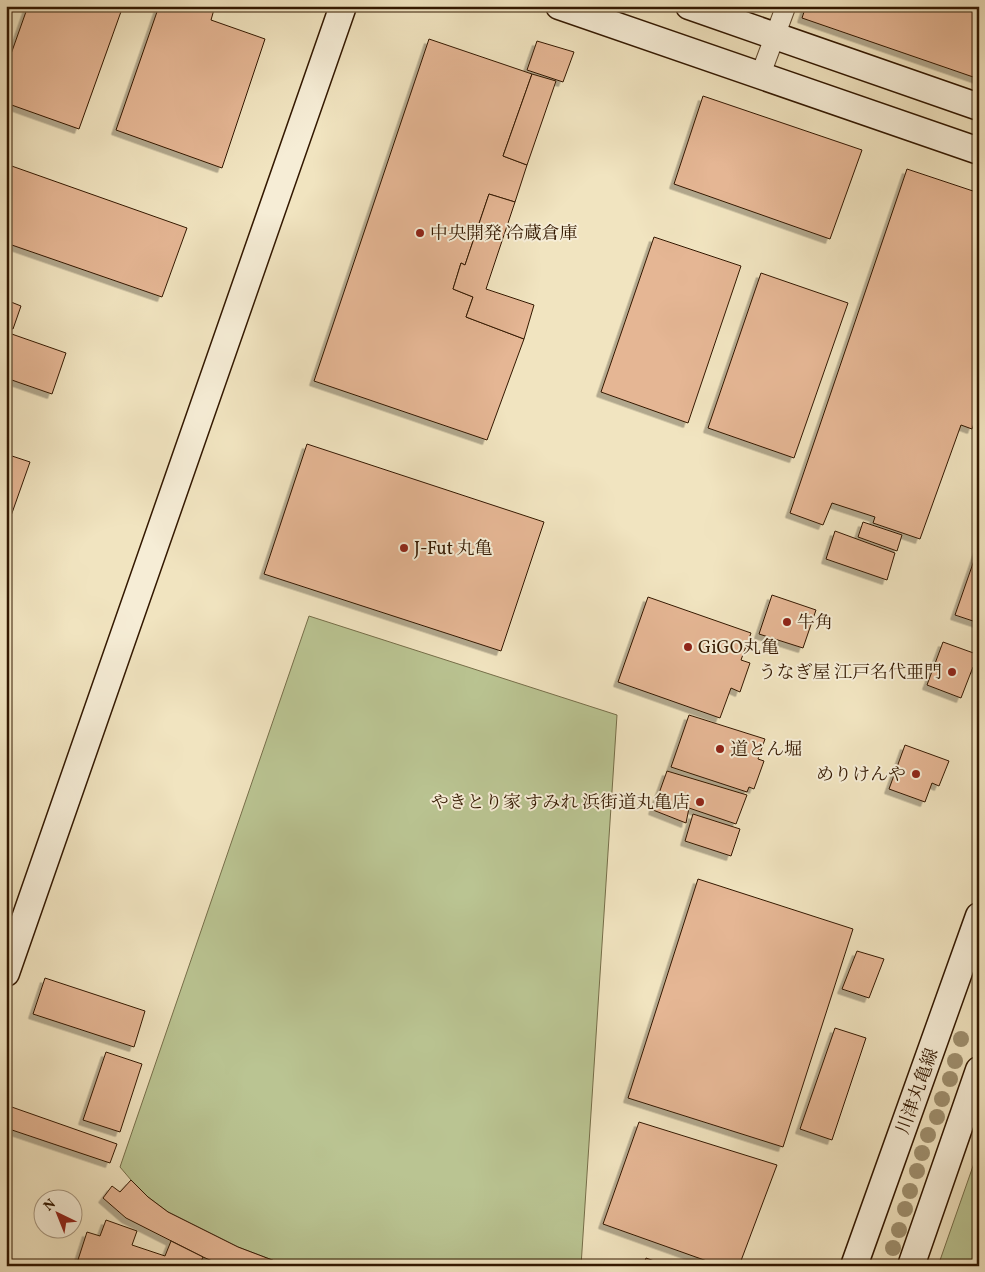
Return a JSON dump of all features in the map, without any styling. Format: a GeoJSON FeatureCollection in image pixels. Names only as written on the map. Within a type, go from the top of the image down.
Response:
{"type":"FeatureCollection","features":[{"type":"Feature","properties":{"kind":"street"},"geometry":{"type":"LineString","coordinates":[[6,973],[343,6]]}},
{"type":"Feature","properties":{"kind":"street"},"geometry":{"type":"LineString","coordinates":[[559,6],[979,151]]}},
{"type":"Feature","properties":{"kind":"street"},"geometry":{"type":"LineString","coordinates":[[689,6],[979,107]]}},
{"type":"Feature","properties":{"kind":"street"},"geometry":{"type":"LineString","coordinates":[[760,76],[786,6]]}},
{"type":"Feature","properties":{"kind":"street","name":"川津丸亀線"},"geometry":{"type":"LineString","coordinates":[[854,1266],[979,916]]}},
{"type":"Feature","properties":{"kind":"street"},"geometry":{"type":"LineString","coordinates":[[911,1266],[979,1070]]}},
{"type":"Feature","properties":{"kind":"green space"},"geometry":{"type":"Polygon","coordinates":[[[309,616],[617,715],[581,1266],[288,1266],[238,1247],[168,1212],[148,1197],[120,1167],[309,616]]]}},
{"type":"Feature","properties":{"kind":"green space"},"geometry":{"type":"Polygon","coordinates":[[[979,1149],[979,1266],[938,1266],[979,1149]]]}},
{"type":"Feature","properties":{"kind":"building"},"geometry":{"type":"Polygon","coordinates":[[[28,6],[123,6],[79,129],[6,103],[6,53],[11,54],[28,6]]]}},
{"type":"Feature","properties":{"kind":"building"},"geometry":{"type":"Polygon","coordinates":[[[159,6],[215,6],[211,20],[265,39],[222,168],[116,130],[159,6]]]}},
{"type":"Feature","properties":{"kind":"building"},"geometry":{"type":"Polygon","coordinates":[[[806,6],[970,6],[979,9],[979,79],[802,18],[806,6]]]}},
{"type":"Feature","properties":{"kind":"building","name":"中央開発 冷蔵倉庫"},"geometry":{"type":"Polygon","coordinates":[[[429,39],[532,74],[503,156],[527,165],[515,202],[489,194],[465,265],[461,263],[453,289],[473,297],[466,317],[524,339],[487,440],[314,381],[429,39]]]}},
{"type":"Feature","properties":{"kind":"building"},"geometry":{"type":"Polygon","coordinates":[[[537,41],[574,52],[563,82],[527,70],[537,41]]]}},
{"type":"Feature","properties":{"kind":"building"},"geometry":{"type":"Polygon","coordinates":[[[532,74],[556,81],[527,165],[503,156],[532,74]]]}},
{"type":"Feature","properties":{"kind":"building"},"geometry":{"type":"Polygon","coordinates":[[[703,96],[862,150],[830,239],[674,184],[703,96]]]}},
{"type":"Feature","properties":{"kind":"building"},"geometry":{"type":"Polygon","coordinates":[[[6,164],[187,228],[162,297],[6,243],[6,164]]]}},
{"type":"Feature","properties":{"kind":"building"},"geometry":{"type":"Polygon","coordinates":[[[907,169],[979,193],[979,409],[972,429],[961,425],[920,539],[873,523],[875,517],[832,503],[823,525],[790,513],[907,169]]]}},
{"type":"Feature","properties":{"kind":"building"},"geometry":{"type":"Polygon","coordinates":[[[489,194],[515,202],[486,289],[534,305],[524,339],[466,317],[473,297],[453,289],[461,263],[465,265],[489,194]]]}},
{"type":"Feature","properties":{"kind":"building"},"geometry":{"type":"Polygon","coordinates":[[[654,237],[741,266],[688,423],[601,392],[654,237]]]}},
{"type":"Feature","properties":{"kind":"building"},"geometry":{"type":"Polygon","coordinates":[[[761,273],[848,303],[794,458],[708,428],[761,273]]]}},
{"type":"Feature","properties":{"kind":"building"},"geometry":{"type":"Polygon","coordinates":[[[6,300],[21,306],[13,329],[6,327],[6,300]]]}},
{"type":"Feature","properties":{"kind":"building"},"geometry":{"type":"Polygon","coordinates":[[[6,332],[66,353],[52,394],[6,378],[6,332]]]}},
{"type":"Feature","properties":{"kind":"building","name":"J-Fut 丸亀"},"geometry":{"type":"Polygon","coordinates":[[[307,444],[544,522],[501,651],[264,574],[307,444]]]}},
{"type":"Feature","properties":{"kind":"building"},"geometry":{"type":"Polygon","coordinates":[[[6,454],[30,462],[6,530],[6,454]]]}},
{"type":"Feature","properties":{"kind":"building"},"geometry":{"type":"Polygon","coordinates":[[[863,522],[902,535],[897,551],[858,537],[863,522]]]}},
{"type":"Feature","properties":{"kind":"building"},"geometry":{"type":"Polygon","coordinates":[[[835,531],[895,553],[887,580],[826,559],[835,531]]]}},
{"type":"Feature","properties":{"kind":"building"},"geometry":{"type":"Polygon","coordinates":[[[979,546],[979,623],[955,615],[979,546]]]}},
{"type":"Feature","properties":{"kind":"building","name":"牛角"},"geometry":{"type":"Polygon","coordinates":[[[772,595],[816,610],[803,648],[759,634],[772,595]]]}},
{"type":"Feature","properties":{"kind":"building","name":"GiGO丸亀"},"geometry":{"type":"Polygon","coordinates":[[[648,597],[751,633],[741,660],[750,663],[740,692],[731,688],[720,718],[618,682],[648,597]]]}},
{"type":"Feature","properties":{"kind":"building"},"geometry":{"type":"Polygon","coordinates":[[[943,642],[979,655],[979,669],[973,667],[961,698],[927,685],[943,642]]]}},
{"type":"Feature","properties":{"kind":"building","name":"道とん堀"},"geometry":{"type":"Polygon","coordinates":[[[689,715],[765,739],[758,759],[764,761],[754,789],[749,787],[747,792],[671,767],[689,715]]]}},
{"type":"Feature","properties":{"kind":"building"},"geometry":{"type":"Polygon","coordinates":[[[905,745],[949,761],[939,786],[932,783],[925,802],[889,789],[905,745]]]}},
{"type":"Feature","properties":{"kind":"building","name":"やきとり家 すみれ 浜街道丸亀店"},"geometry":{"type":"Polygon","coordinates":[[[667,771],[747,795],[736,824],[689,808],[686,823],[653,810],[667,771]]]}},
{"type":"Feature","properties":{"kind":"building"},"geometry":{"type":"Polygon","coordinates":[[[693,814],[740,829],[731,856],[685,841],[693,814]]]}},
{"type":"Feature","properties":{"kind":"building"},"geometry":{"type":"Polygon","coordinates":[[[698,879],[853,929],[783,1147],[628,1098],[698,879]]]}},
{"type":"Feature","properties":{"kind":"building"},"geometry":{"type":"Polygon","coordinates":[[[857,951],[884,959],[869,998],[842,989],[857,951]]]}},
{"type":"Feature","properties":{"kind":"building"},"geometry":{"type":"Polygon","coordinates":[[[45,978],[145,1011],[134,1047],[33,1014],[45,978]]]}},
{"type":"Feature","properties":{"kind":"building"},"geometry":{"type":"Polygon","coordinates":[[[835,1028],[866,1038],[832,1140],[800,1129],[835,1028]]]}},
{"type":"Feature","properties":{"kind":"building"},"geometry":{"type":"Polygon","coordinates":[[[106,1052],[142,1064],[120,1132],[83,1120],[106,1052]]]}},
{"type":"Feature","properties":{"kind":"building"},"geometry":{"type":"Polygon","coordinates":[[[6,1105],[117,1144],[110,1163],[6,1128],[6,1105]]]}},
{"type":"Feature","properties":{"kind":"building"},"geometry":{"type":"Polygon","coordinates":[[[639,1122],[777,1165],[739,1266],[721,1266],[603,1224],[639,1122]]]}},
{"type":"Feature","properties":{"kind":"building"},"geometry":{"type":"Polygon","coordinates":[[[131,1180],[148,1197],[168,1212],[238,1247],[288,1266],[224,1266],[126,1218],[103,1198],[112,1186],[120,1192],[131,1180]]]}},
{"type":"Feature","properties":{"kind":"building"},"geometry":{"type":"Polygon","coordinates":[[[106,1220],[137,1231],[132,1245],[165,1256],[171,1241],[203,1257],[199,1266],[76,1266],[87,1232],[100,1236],[106,1220]]]}},
{"type":"Feature","properties":{"kind":"building"},"geometry":{"type":"Polygon","coordinates":[[[646,1258],[668,1266],[643,1266],[646,1258]]]}},
{"type":"Feature","properties":{"kind":"place","name":"中央開発 冷蔵倉庫"},"geometry":{"type":"Point","coordinates":[420,233]}},
{"type":"Feature","properties":{"kind":"place","name":"J-Fut 丸亀"},"geometry":{"type":"Point","coordinates":[404,548]}},
{"type":"Feature","properties":{"kind":"place","name":"牛角"},"geometry":{"type":"Point","coordinates":[787,622]}},
{"type":"Feature","properties":{"kind":"place","name":"GiGO丸亀"},"geometry":{"type":"Point","coordinates":[688,647]}},
{"type":"Feature","properties":{"kind":"place","name":"うなぎ屋 江戸名代亜門"},"geometry":{"type":"Point","coordinates":[952,672]}},
{"type":"Feature","properties":{"kind":"place","name":"道とん堀"},"geometry":{"type":"Point","coordinates":[720,749]}},
{"type":"Feature","properties":{"kind":"place","name":"めりけんや"},"geometry":{"type":"Point","coordinates":[916,774]}},
{"type":"Feature","properties":{"kind":"place","name":"やきとり家 すみれ 浜街道丸亀店"},"geometry":{"type":"Point","coordinates":[700,802]}}]}
